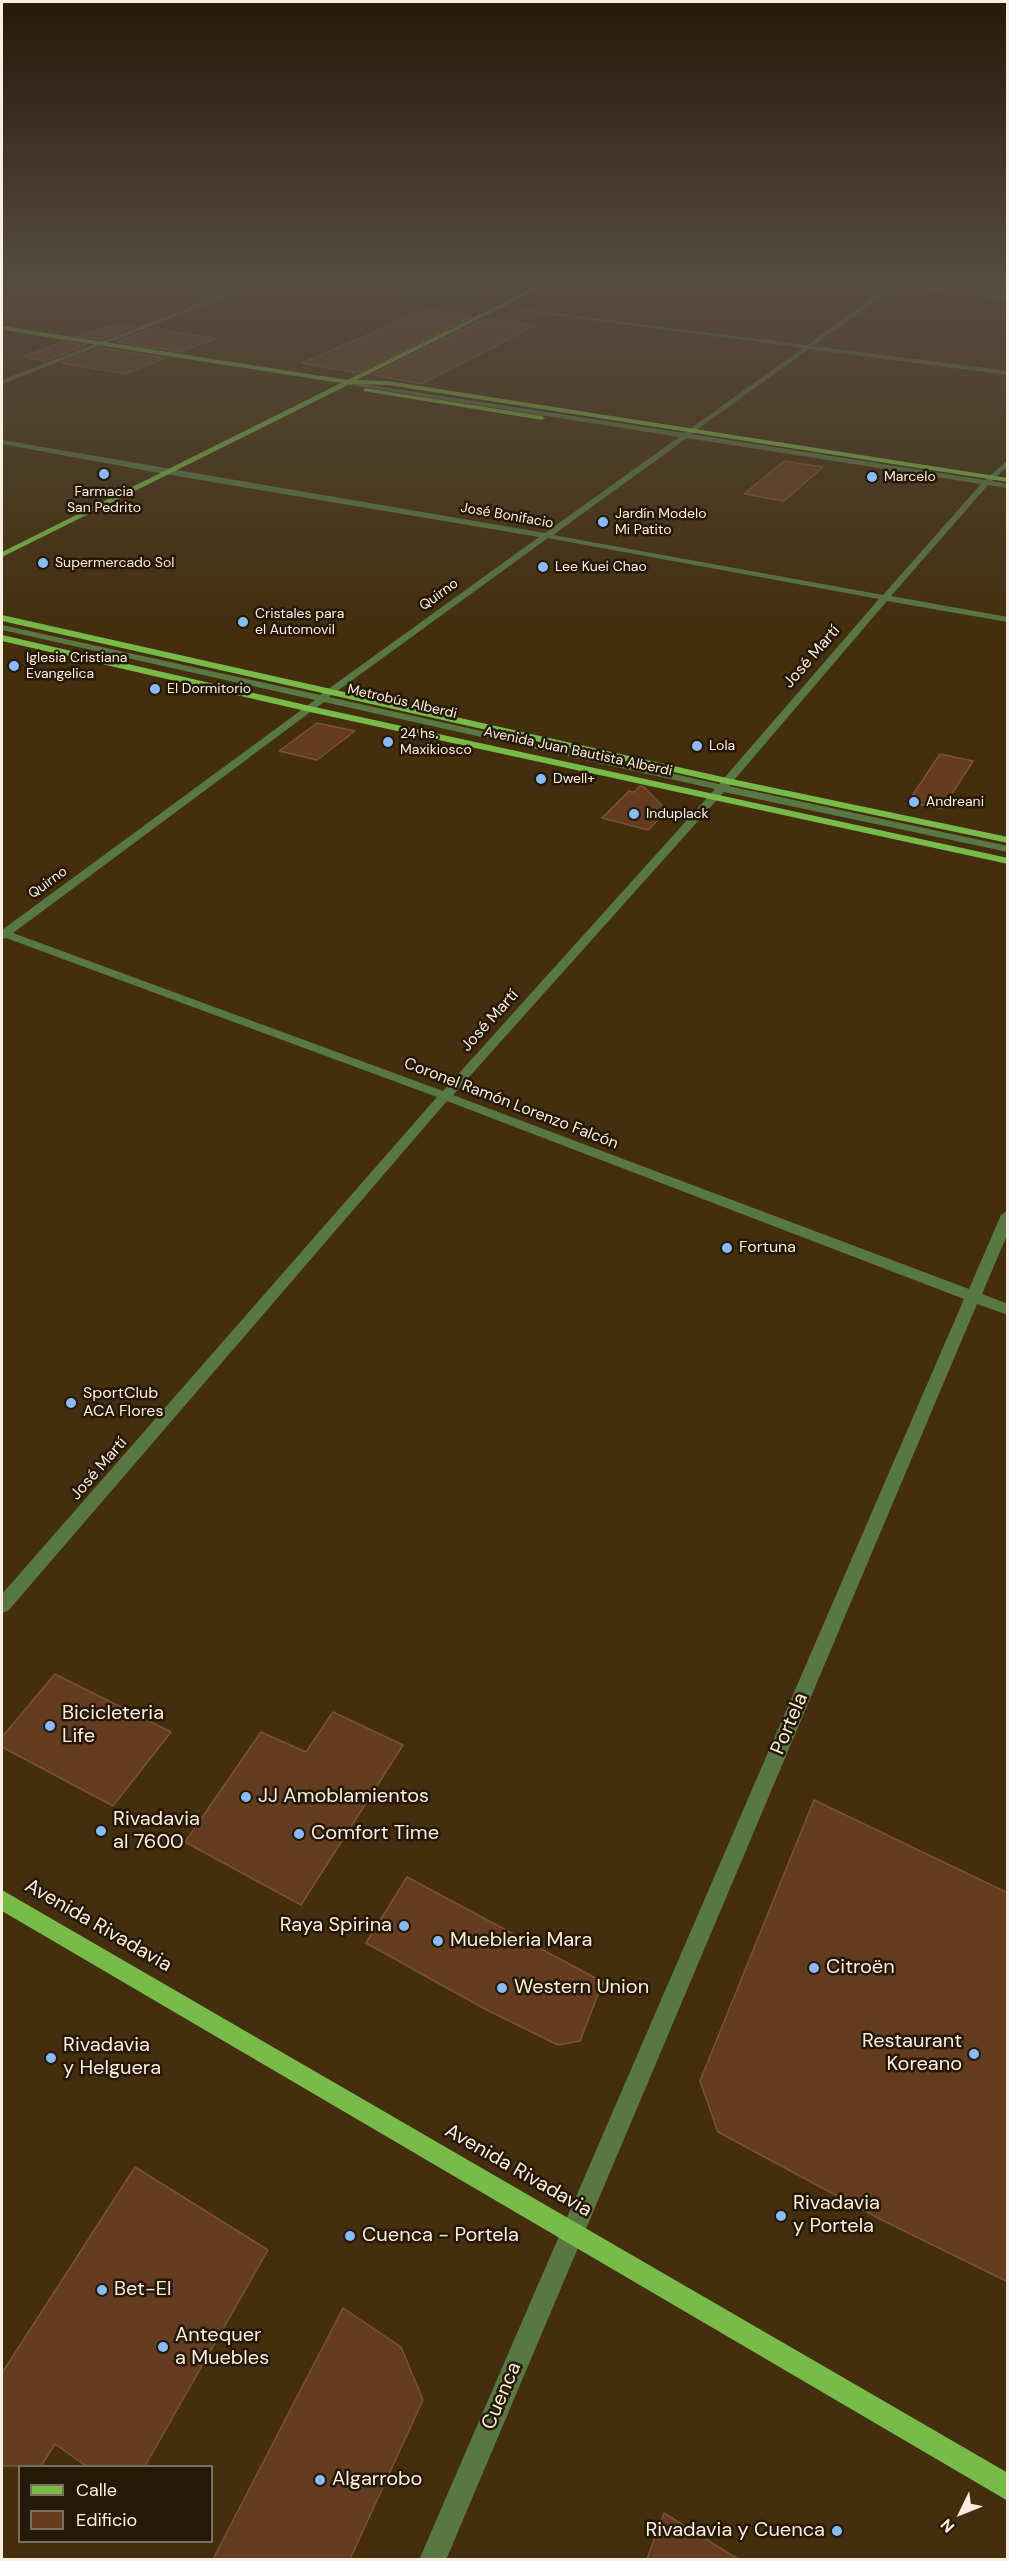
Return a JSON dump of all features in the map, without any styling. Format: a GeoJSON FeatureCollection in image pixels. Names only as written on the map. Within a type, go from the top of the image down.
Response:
{"type":"FeatureCollection","features":[{"type":"Feature","properties":{"kind":"main road"},"geometry":{"type":"LineString","coordinates":[[2,555],[306,402]]}},
{"type":"Feature","properties":{"kind":"main road"},"geometry":{"type":"LineString","coordinates":[[439,402],[684,435],[988,482],[1008,480]]}},
{"type":"Feature","properties":{"kind":"main road"},"geometry":{"type":"LineString","coordinates":[[490,402],[684,435],[988,482],[1008,488]]}},
{"type":"Feature","properties":{"kind":"main road"},"geometry":{"type":"LineString","coordinates":[[2,618],[327,694]]}},
{"type":"Feature","properties":{"kind":"main road","name":"Avenida Juan Bautista Alberdi"},"geometry":{"type":"LineString","coordinates":[[2,638],[310,709],[721,789],[1008,840]]}},
{"type":"Feature","properties":{"kind":"main road","name":"Avenida Juan Bautista Alberdi"},"geometry":{"type":"LineString","coordinates":[[721,789],[1008,861]]}},
{"type":"Feature","properties":{"kind":"main road","name":"Avenida Rivadavia"},"geometry":{"type":"LineString","coordinates":[[2,1900],[1008,2488]]}},
{"type":"Feature","properties":{"kind":"street","name":"Quirno"},"geometry":{"type":"LineString","coordinates":[[2,934],[310,709],[327,694],[731,402]]}},
{"type":"Feature","properties":{"kind":"street","name":"José Bonifacio"},"geometry":{"type":"LineString","coordinates":[[2,442],[165,472],[547,536],[1008,620]]}},
{"type":"Feature","properties":{"kind":"street","name":"José Martí"},"geometry":{"type":"LineString","coordinates":[[2,1606],[445,1096],[721,789],[884,599],[1008,462]]}},
{"type":"Feature","properties":{"kind":"street","name":"Metrobús Alberdi"},"geometry":{"type":"LineString","coordinates":[[2,627],[327,694],[721,789],[1008,849]]}},
{"type":"Feature","properties":{"kind":"street","name":"Coronel Ramón Lorenzo Falcón"},"geometry":{"type":"LineString","coordinates":[[2,934],[445,1096],[1008,1310]]}},
{"type":"Feature","properties":{"kind":"street","name":"Portela"},"geometry":{"type":"LineString","coordinates":[[573,2232],[1008,1215]]}},
{"type":"Feature","properties":{"kind":"street","name":"Cuenca"},"geometry":{"type":"LineString","coordinates":[[432,2559],[573,2232]]}},
{"type":"Feature","properties":{"kind":"building"},"geometry":{"type":"Polygon","coordinates":[[[784,461],[823,467],[784,501],[744,494],[784,461]]]}},
{"type":"Feature","properties":{"kind":"building"},"geometry":{"type":"Polygon","coordinates":[[[317,723],[355,731],[317,760],[279,751],[317,723]]]}},
{"type":"Feature","properties":{"kind":"building"},"geometry":{"type":"Polygon","coordinates":[[[940,754],[973,761],[942,809],[908,802],[940,754]]]}},
{"type":"Feature","properties":{"kind":"building","name":"Induplack"},"geometry":{"type":"Polygon","coordinates":[[[640,786],[644,787],[667,811],[648,830],[602,818],[629,791],[634,792],[640,786]]]}},
{"type":"Feature","properties":{"kind":"building"},"geometry":{"type":"Polygon","coordinates":[[[55,1674],[171,1732],[113,1806],[2,1747],[2,1737],[55,1674]]]}},
{"type":"Feature","properties":{"kind":"building"},"geometry":{"type":"Polygon","coordinates":[[[333,1712],[403,1745],[301,1905],[185,1842],[261,1732],[306,1752],[333,1712]]]}},
{"type":"Feature","properties":{"kind":"building"},"geometry":{"type":"Polygon","coordinates":[[[814,1800],[1008,1893],[1008,2282],[880,2219],[718,2132],[700,2081],[814,1800]]]}},
{"type":"Feature","properties":{"kind":"building"},"geometry":{"type":"Polygon","coordinates":[[[407,1877],[603,1982],[580,2041],[558,2045],[483,2008],[366,1943],[407,1877]]]}},
{"type":"Feature","properties":{"kind":"building"},"geometry":{"type":"Polygon","coordinates":[[[135,2167],[268,2250],[146,2465],[85,2465],[55,2444],[42,2465],[2,2466],[2,2373],[135,2167]]]}},
{"type":"Feature","properties":{"kind":"building","name":"Algarrobo"},"geometry":{"type":"Polygon","coordinates":[[[343,2308],[401,2347],[423,2400],[350,2559],[213,2559],[343,2308]]]}},
{"type":"Feature","properties":{"kind":"building"},"geometry":{"type":"Polygon","coordinates":[[[664,2513],[738,2559],[647,2559],[664,2513]]]}},
{"type":"Feature","properties":{"kind":"place","name":"Farmacia San Pedrito"},"geometry":{"type":"Point","coordinates":[104,474]}},
{"type":"Feature","properties":{"kind":"place","name":"Marcelo"},"geometry":{"type":"Point","coordinates":[872,477]}},
{"type":"Feature","properties":{"kind":"place","name":"Jardín Modelo Mi Patito"},"geometry":{"type":"Point","coordinates":[603,522]}},
{"type":"Feature","properties":{"kind":"place","name":"Supermercado Sol"},"geometry":{"type":"Point","coordinates":[43,563]}},
{"type":"Feature","properties":{"kind":"place","name":"Lee Kuei Chao"},"geometry":{"type":"Point","coordinates":[543,567]}},
{"type":"Feature","properties":{"kind":"place","name":"Cristales para el Automovil"},"geometry":{"type":"Point","coordinates":[243,622]}},
{"type":"Feature","properties":{"kind":"place","name":"Iglesia Cristiana Evangelica"},"geometry":{"type":"Point","coordinates":[14,666]}},
{"type":"Feature","properties":{"kind":"place","name":"El Dormitorio"},"geometry":{"type":"Point","coordinates":[155,689]}},
{"type":"Feature","properties":{"kind":"place","name":"24 hs. Maxikiosco"},"geometry":{"type":"Point","coordinates":[388,742]}},
{"type":"Feature","properties":{"kind":"place","name":"Lola"},"geometry":{"type":"Point","coordinates":[697,746]}},
{"type":"Feature","properties":{"kind":"place","name":"Dwell+"},"geometry":{"type":"Point","coordinates":[541,779]}},
{"type":"Feature","properties":{"kind":"place","name":"Andreani"},"geometry":{"type":"Point","coordinates":[914,802]}},
{"type":"Feature","properties":{"kind":"place","name":"Induplack"},"geometry":{"type":"Point","coordinates":[634,814]}},
{"type":"Feature","properties":{"kind":"place","name":"Fortuna"},"geometry":{"type":"Point","coordinates":[727,1248]}},
{"type":"Feature","properties":{"kind":"place","name":"SportClub ACA Flores"},"geometry":{"type":"Point","coordinates":[71,1403]}},
{"type":"Feature","properties":{"kind":"place","name":"Bicicleteria Life"},"geometry":{"type":"Point","coordinates":[50,1726]}},
{"type":"Feature","properties":{"kind":"place","name":"JJ Amoblamientos"},"geometry":{"type":"Point","coordinates":[246,1797]}},
{"type":"Feature","properties":{"kind":"place","name":"Rivadavia al 7600"},"geometry":{"type":"Point","coordinates":[101,1831]}},
{"type":"Feature","properties":{"kind":"place","name":"Comfort Time"},"geometry":{"type":"Point","coordinates":[299,1834]}},
{"type":"Feature","properties":{"kind":"place","name":"Raya Spirina"},"geometry":{"type":"Point","coordinates":[404,1926]}},
{"type":"Feature","properties":{"kind":"place","name":"Muebleria Mara"},"geometry":{"type":"Point","coordinates":[438,1941]}},
{"type":"Feature","properties":{"kind":"place","name":"Citroën"},"geometry":{"type":"Point","coordinates":[814,1968]}},
{"type":"Feature","properties":{"kind":"place","name":"Western Union"},"geometry":{"type":"Point","coordinates":[502,1988]}},
{"type":"Feature","properties":{"kind":"place","name":"Restaurant Koreano"},"geometry":{"type":"Point","coordinates":[974,2054]}},
{"type":"Feature","properties":{"kind":"place","name":"Rivadavia y Helguera"},"geometry":{"type":"Point","coordinates":[51,2058]}},
{"type":"Feature","properties":{"kind":"place","name":"Rivadavia y Portela"},"geometry":{"type":"Point","coordinates":[781,2216]}},
{"type":"Feature","properties":{"kind":"place","name":"Cuenca - Portela"},"geometry":{"type":"Point","coordinates":[350,2236]}},
{"type":"Feature","properties":{"kind":"place","name":"Bet-El"},"geometry":{"type":"Point","coordinates":[102,2290]}},
{"type":"Feature","properties":{"kind":"place","name":"Antequer a Muebles"},"geometry":{"type":"Point","coordinates":[163,2347]}},
{"type":"Feature","properties":{"kind":"place","name":"Algarrobo"},"geometry":{"type":"Point","coordinates":[320,2480]}},
{"type":"Feature","properties":{"kind":"place","name":"Rivadavia y Cuenca"},"geometry":{"type":"Point","coordinates":[837,2531]}}]}
